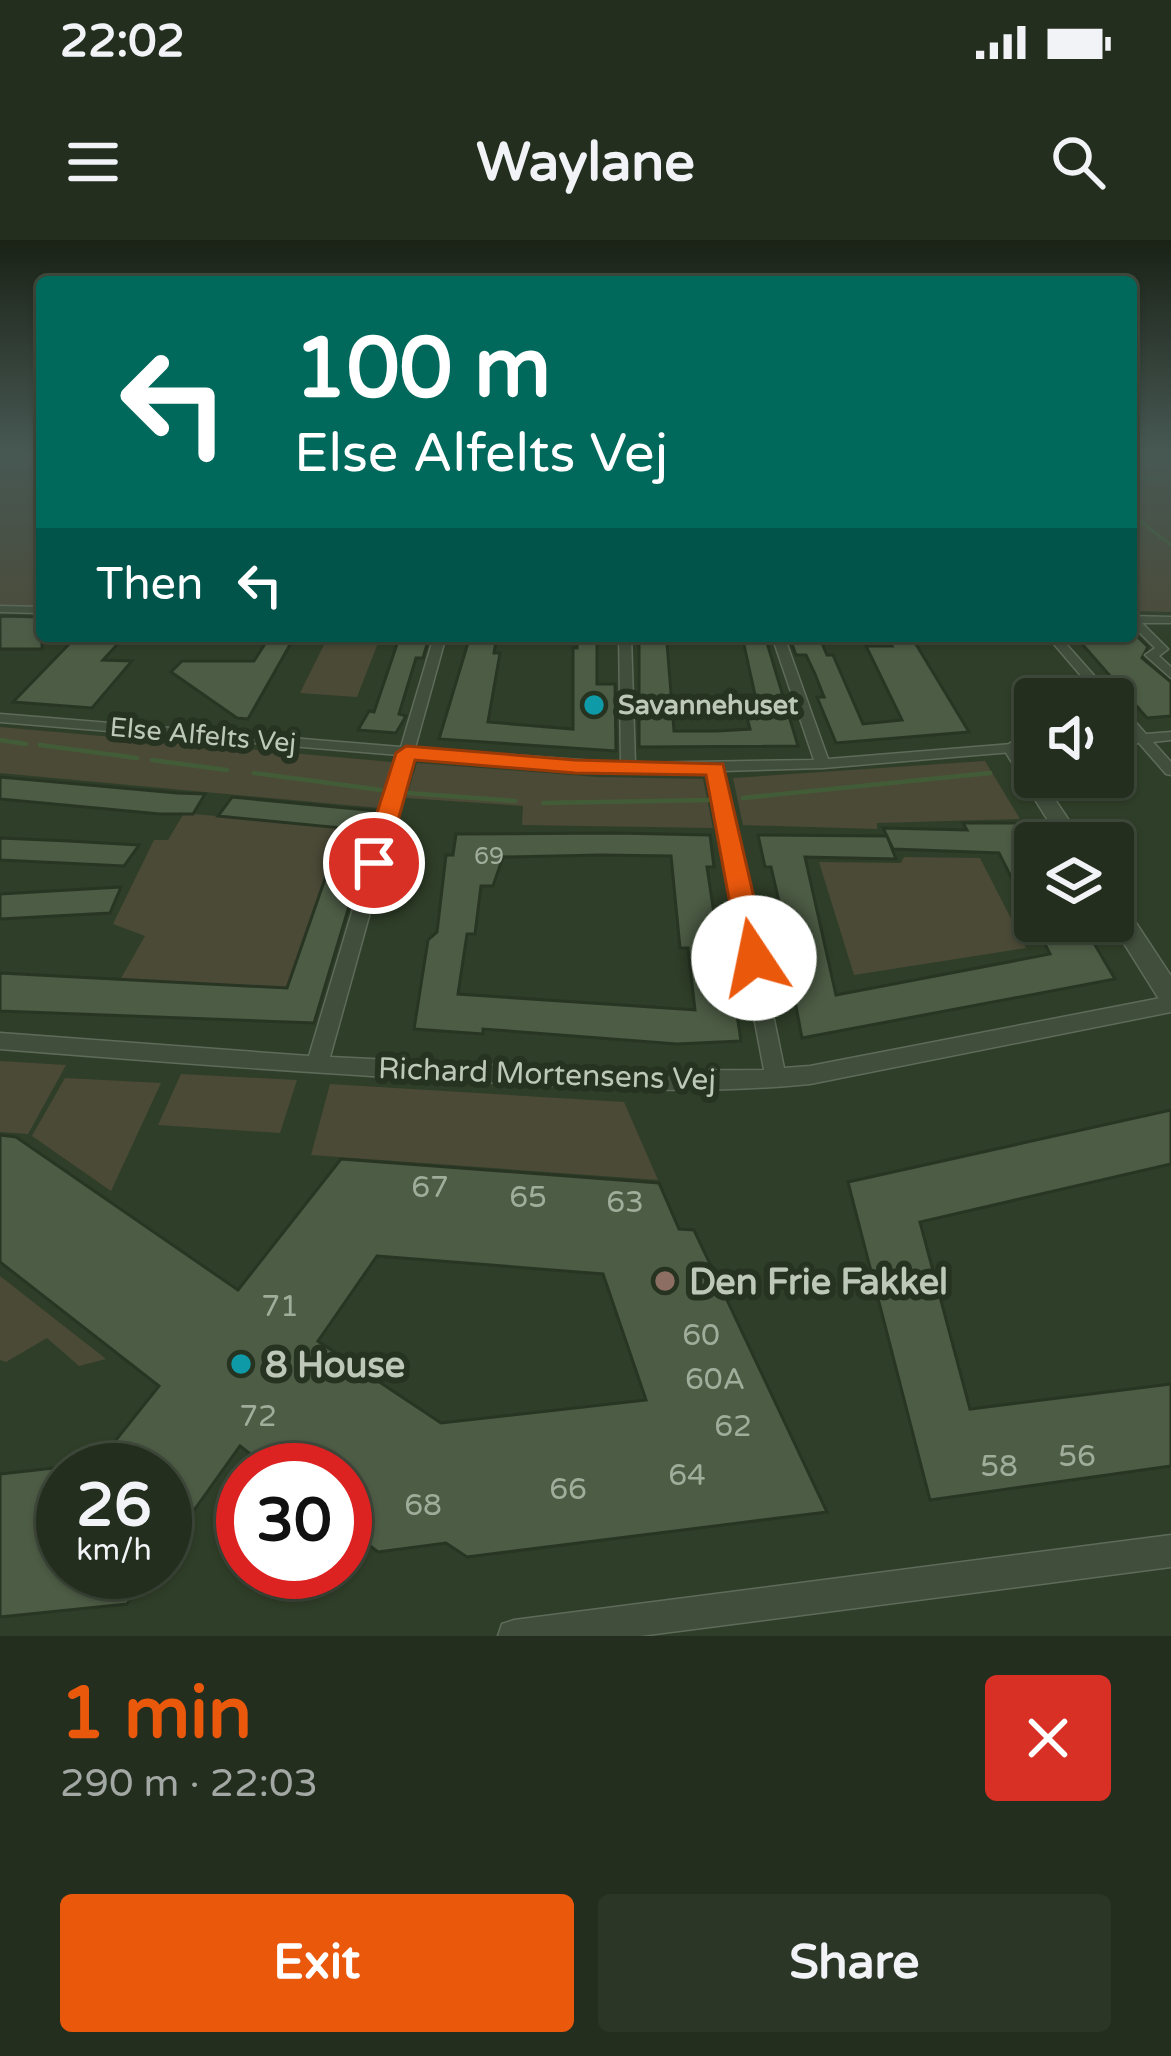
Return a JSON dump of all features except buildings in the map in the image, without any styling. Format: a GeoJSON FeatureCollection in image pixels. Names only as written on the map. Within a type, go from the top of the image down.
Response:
{"type":"FeatureCollection","features":[{"type":"Feature","properties":{"kind":"street"},"geometry":{"type":"LineString","coordinates":[[0,609],[36,610]]}},
{"type":"Feature","properties":{"kind":"street"},"geometry":{"type":"LineString","coordinates":[[1137,619],[1171,620]]}},
{"type":"Feature","properties":{"kind":"street"},"geometry":{"type":"LineString","coordinates":[[1137,625],[1162,649],[1151,655],[1171,674]]}},
{"type":"Feature","properties":{"kind":"street"},"geometry":{"type":"LineString","coordinates":[[317,1065],[438,642]]}},
{"type":"Feature","properties":{"kind":"street"},"geometry":{"type":"LineString","coordinates":[[625,642],[628,768]]}},
{"type":"Feature","properties":{"kind":"street"},"geometry":{"type":"LineString","coordinates":[[780,642],[823,764]]}},
{"type":"Feature","properties":{"kind":"street"},"geometry":{"type":"LineString","coordinates":[[1059,642],[1090,678]]}},
{"type":"Feature","properties":{"kind":"street","name":"Else Alfelts Vej"},"geometry":{"type":"LineString","coordinates":[[0,718],[628,768],[823,764],[1012,748]]}},
{"type":"Feature","properties":{"kind":"street"},"geometry":{"type":"LineString","coordinates":[[1134,728],[1171,771]]}},
{"type":"Feature","properties":{"kind":"street"},"geometry":{"type":"LineString","coordinates":[[1134,739],[1171,736]]}},
{"type":"Feature","properties":{"kind":"street"},"geometry":{"type":"LineString","coordinates":[[1012,748],[1060,822]]}},
{"type":"Feature","properties":{"kind":"street"},"geometry":{"type":"LineString","coordinates":[[716,768],[776,1078]]}},
{"type":"Feature","properties":{"kind":"street"},"geometry":{"type":"LineString","coordinates":[[1134,940],[1171,1001]]}},
{"type":"Feature","properties":{"kind":"street","name":"Richard Mortensens Vej"},"geometry":{"type":"LineString","coordinates":[[0,1041],[317,1065],[615,1080],[776,1078],[1171,1001]]}},
{"type":"Feature","properties":{"kind":"street"},"geometry":{"type":"LineString","coordinates":[[514,1636],[590,1631],[1171,1551]]}},
{"type":"Feature","properties":{"kind":"shaded area"},"geometry":{"type":"Polygon","coordinates":[[[0,517],[36,517],[36,606],[0,606],[0,517]]]}},
{"type":"Feature","properties":{"kind":"shaded area"},"geometry":{"type":"Polygon","coordinates":[[[1137,517],[1171,517],[1171,612],[1137,611],[1137,517]]]}},
{"type":"Feature","properties":{"kind":"shaded area"},"geometry":{"type":"Polygon","coordinates":[[[325,643],[378,643],[357,697],[300,693],[325,643]]]}},
{"type":"Feature","properties":{"kind":"shaded area"},"geometry":{"type":"Polygon","coordinates":[[[0,727],[392,762],[379,808],[0,773],[0,727]]]}},
{"type":"Feature","properties":{"kind":"shaded area"},"geometry":{"type":"Polygon","coordinates":[[[985,761],[1020,819],[877,823],[877,829],[743,825],[733,778],[985,761]]]}},
{"type":"Feature","properties":{"kind":"shaded area"},"geometry":{"type":"Polygon","coordinates":[[[417,763],[597,777],[703,779],[713,828],[522,825],[523,806],[406,798],[417,763]]]}},
{"type":"Feature","properties":{"kind":"shaded area"},"geometry":{"type":"Polygon","coordinates":[[[184,813],[344,828],[287,988],[120,980],[145,936],[113,924],[154,840],[168,840],[184,813]]]}},
{"type":"Feature","properties":{"kind":"shaded area"},"geometry":{"type":"Polygon","coordinates":[[[904,857],[980,858],[1014,925],[1014,942],[1023,942],[1026,948],[854,975],[819,862],[901,863],[904,857]]]}},
{"type":"Feature","properties":{"kind":"shaded area"},"geometry":{"type":"Polygon","coordinates":[[[0,1061],[66,1065],[28,1134],[0,1132],[0,1061]]]}},
{"type":"Feature","properties":{"kind":"shaded area"},"geometry":{"type":"Polygon","coordinates":[[[181,1074],[297,1080],[280,1133],[158,1125],[181,1074]]]}},
{"type":"Feature","properties":{"kind":"shaded area"},"geometry":{"type":"Polygon","coordinates":[[[65,1078],[161,1083],[111,1191],[32,1136],[65,1078]]]}},
{"type":"Feature","properties":{"kind":"shaded area"},"geometry":{"type":"Polygon","coordinates":[[[330,1084],[624,1102],[658,1180],[311,1155],[330,1084]]]}},
{"type":"Feature","properties":{"kind":"shaded area"},"geometry":{"type":"Polygon","coordinates":[[[0,1276],[106,1359],[79,1366],[47,1338],[6,1362],[0,1360],[0,1276]]]}},
{"type":"Feature","properties":{"kind":"waterway"},"geometry":{"type":"LineString","coordinates":[[1137,519],[1171,545]]}},
{"type":"Feature","properties":{"kind":"waterway"},"geometry":{"type":"LineString","coordinates":[[0,740],[26,744]]}},
{"type":"Feature","properties":{"kind":"waterway"},"geometry":{"type":"LineString","coordinates":[[40,745],[137,758]]}},
{"type":"Feature","properties":{"kind":"waterway"},"geometry":{"type":"LineString","coordinates":[[152,760],[227,770]]}},
{"type":"Feature","properties":{"kind":"waterway"},"geometry":{"type":"LineString","coordinates":[[254,773],[381,790]]}},
{"type":"Feature","properties":{"kind":"waterway"},"geometry":{"type":"LineString","coordinates":[[743,798],[990,773]]}},
{"type":"Feature","properties":{"kind":"waterway"},"geometry":{"type":"LineString","coordinates":[[408,793],[515,801]]}},
{"type":"Feature","properties":{"kind":"waterway"},"geometry":{"type":"LineString","coordinates":[[543,803],[709,800]]}},
{"type":"Feature","properties":{"kind":"place","name":"Savannehuset"},"geometry":{"type":"Point","coordinates":[594,705]}},
{"type":"Feature","properties":{"kind":"place","name":"Den Frie Fakkel"},"geometry":{"type":"Point","coordinates":[665,1281]}},
{"type":"Feature","properties":{"kind":"place","name":"8 House"},"geometry":{"type":"Point","coordinates":[241,1364]}},
{"type":"Feature","properties":{"kind":"route"},"geometry":{"type":"LineString","coordinates":[[374,863],[406,753],[575,766],[716,768],[754,958]]}}]}
